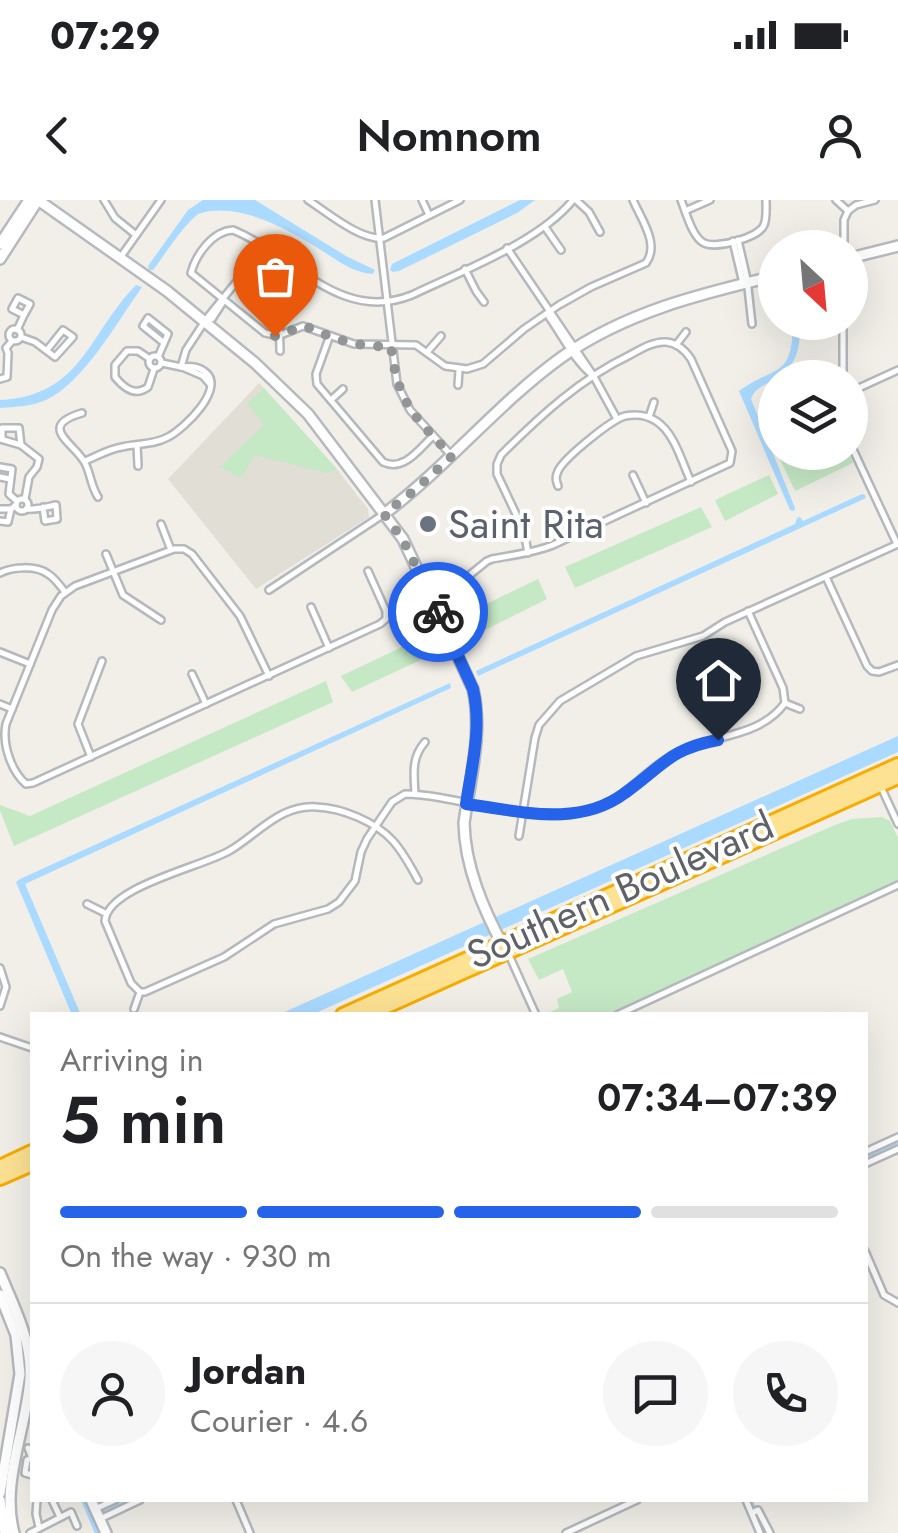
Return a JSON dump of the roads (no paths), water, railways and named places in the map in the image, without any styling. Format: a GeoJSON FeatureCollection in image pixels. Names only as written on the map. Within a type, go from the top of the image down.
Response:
{"type":"FeatureCollection","features":[{"type":"Feature","properties":{"kind":"highway","name":"Southern Boulevard"},"geometry":{"type":"LineString","coordinates":[[350,1012],[878,780],[898,765]]}},
{"type":"Feature","properties":{"kind":"highway","name":"Southern Boulevard"},"geometry":{"type":"LineString","coordinates":[[878,780],[898,777]]}},
{"type":"Feature","properties":{"kind":"highway","name":"Southern Boulevard"},"geometry":{"type":"LineString","coordinates":[[373,1012],[503,944]]}},
{"type":"Feature","properties":{"kind":"highway"},"geometry":{"type":"LineString","coordinates":[[0,1166],[30,1153]]}},
{"type":"Feature","properties":{"kind":"highway"},"geometry":{"type":"LineString","coordinates":[[0,1178],[30,1165]]}},
{"type":"Feature","properties":{"kind":"street"},"geometry":{"type":"LineString","coordinates":[[0,244],[29,200]]}},
{"type":"Feature","properties":{"kind":"street"},"geometry":{"type":"LineString","coordinates":[[0,260],[38,200],[160,289],[167,290],[255,363],[308,414],[380,516],[403,540],[473,689],[477,732],[464,823],[466,852],[486,912],[535,1012]]}},
{"type":"Feature","properties":{"kind":"street"},"geometry":{"type":"LineString","coordinates":[[104,200],[117,220],[136,235]]}},
{"type":"Feature","properties":{"kind":"street"},"geometry":{"type":"LineString","coordinates":[[120,258],[161,200]]}},
{"type":"Feature","properties":{"kind":"street"},"geometry":{"type":"LineString","coordinates":[[308,200],[366,237],[379,239],[460,200]]}},
{"type":"Feature","properties":{"kind":"street"},"geometry":{"type":"LineString","coordinates":[[374,200],[395,374],[410,410],[452,456]]}},
{"type":"Feature","properties":{"kind":"street"},"geometry":{"type":"LineString","coordinates":[[422,200],[430,215]]}},
{"type":"Feature","properties":{"kind":"street"},"geometry":{"type":"LineString","coordinates":[[600,232],[590,212],[575,200],[545,227],[507,248],[407,298],[386,302],[359,301],[341,295],[238,232],[221,231],[191,270],[193,276],[262,332],[278,336],[305,326],[354,344],[412,344],[442,364],[459,370],[473,368],[549,312],[649,259],[652,243],[633,200]]}},
{"type":"Feature","properties":{"kind":"street"},"geometry":{"type":"LineString","coordinates":[[680,200],[701,241],[710,245],[756,234],[766,221],[766,200]]}},
{"type":"Feature","properties":{"kind":"street"},"geometry":{"type":"LineString","coordinates":[[686,211],[710,200]]}},
{"type":"Feature","properties":{"kind":"street"},"geometry":{"type":"LineString","coordinates":[[836,200],[848,211]]}},
{"type":"Feature","properties":{"kind":"street"},"geometry":{"type":"LineString","coordinates":[[844,230],[848,211],[875,200]]}},
{"type":"Feature","properties":{"kind":"street"},"geometry":{"type":"LineString","coordinates":[[545,227],[561,250]]}},
{"type":"Feature","properties":{"kind":"street"},"geometry":{"type":"LineString","coordinates":[[736,241],[747,279],[752,324]]}},
{"type":"Feature","properties":{"kind":"street"},"geometry":{"type":"LineString","coordinates":[[868,254],[898,246]]}},
{"type":"Feature","properties":{"kind":"street"},"geometry":{"type":"LineString","coordinates":[[85,461],[113,449],[156,442],[177,432],[208,398],[212,386],[184,366],[188,345],[264,248]]}},
{"type":"Feature","properties":{"kind":"street"},"geometry":{"type":"LineString","coordinates":[[507,248],[594,375],[617,419]]}},
{"type":"Feature","properties":{"kind":"street"},"geometry":{"type":"LineString","coordinates":[[465,269],[484,302]]}},
{"type":"Feature","properties":{"kind":"street"},"geometry":{"type":"LineString","coordinates":[[269,590],[415,490],[525,387],[574,349],[654,309],[758,280]]}},
{"type":"Feature","properties":{"kind":"street"},"geometry":{"type":"LineString","coordinates":[[278,310],[280,351]]}},
{"type":"Feature","properties":{"kind":"street"},"geometry":{"type":"LineString","coordinates":[[0,379],[7,377],[8,354],[3,348],[12,341],[8,336],[16,333],[24,316]]}},
{"type":"Feature","properties":{"kind":"street"},"geometry":{"type":"LineString","coordinates":[[154,368],[159,368],[168,334],[148,318],[143,326],[163,342]]}},
{"type":"Feature","properties":{"kind":"street"},"geometry":{"type":"LineString","coordinates":[[0,326],[55,357],[73,337],[63,330],[46,350]]}},
{"type":"Feature","properties":{"kind":"street"},"geometry":{"type":"LineString","coordinates":[[676,345],[686,332]]}},
{"type":"Feature","properties":{"kind":"street"},"geometry":{"type":"LineString","coordinates":[[428,352],[441,336]]}},
{"type":"Feature","properties":{"kind":"street"},"geometry":{"type":"LineString","coordinates":[[330,338],[316,379],[318,386],[388,465],[403,464],[433,436]]}},
{"type":"Feature","properties":{"kind":"street"},"geometry":{"type":"LineString","coordinates":[[460,582],[487,561],[528,552],[552,545],[728,465],[732,453],[685,350],[667,342],[652,344],[594,375],[555,404],[498,459],[498,474],[524,532],[528,552]]}},
{"type":"Feature","properties":{"kind":"street"},"geometry":{"type":"LineString","coordinates":[[127,351],[138,351],[154,368],[148,387],[138,392],[115,377],[115,366],[127,351]]}},
{"type":"Feature","properties":{"kind":"street"},"geometry":{"type":"LineString","coordinates":[[150,360],[152,357],[184,366]]}},
{"type":"Feature","properties":{"kind":"street"},"geometry":{"type":"LineString","coordinates":[[458,385],[459,370]]}},
{"type":"Feature","properties":{"kind":"street"},"geometry":{"type":"LineString","coordinates":[[868,384],[898,370]]}},
{"type":"Feature","properties":{"kind":"street"},"geometry":{"type":"LineString","coordinates":[[331,400],[344,389]]}},
{"type":"Feature","properties":{"kind":"street"},"geometry":{"type":"LineString","coordinates":[[648,417],[654,402]]}},
{"type":"Feature","properties":{"kind":"street"},"geometry":{"type":"LineString","coordinates":[[82,413],[66,418],[60,428],[85,461],[98,496]]}},
{"type":"Feature","properties":{"kind":"street"},"geometry":{"type":"LineString","coordinates":[[558,486],[556,475],[561,466],[617,419],[632,415],[658,422],[670,435],[691,482]]}},
{"type":"Feature","properties":{"kind":"street"},"geometry":{"type":"LineString","coordinates":[[0,520],[8,522],[38,459],[21,445],[1,439],[2,428],[19,428],[21,445]]}},
{"type":"Feature","properties":{"kind":"street"},"geometry":{"type":"LineString","coordinates":[[137,444],[138,466]]}},
{"type":"Feature","properties":{"kind":"street"},"geometry":{"type":"LineString","coordinates":[[0,466],[12,469],[8,494],[21,510],[43,507]]}},
{"type":"Feature","properties":{"kind":"street"},"geometry":{"type":"LineString","coordinates":[[519,836],[535,738],[540,725],[560,701],[636,656],[702,636],[748,611],[898,545],[863,470]]}},
{"type":"Feature","properties":{"kind":"street"},"geometry":{"type":"LineString","coordinates":[[633,476],[646,502]]}},
{"type":"Feature","properties":{"kind":"street"},"geometry":{"type":"LineString","coordinates":[[0,477],[10,479]]}},
{"type":"Feature","properties":{"kind":"street"},"geometry":{"type":"LineString","coordinates":[[0,508],[17,504]]}},
{"type":"Feature","properties":{"kind":"street"},"geometry":{"type":"LineString","coordinates":[[162,524],[171,550]]}},
{"type":"Feature","properties":{"kind":"street"},"geometry":{"type":"LineString","coordinates":[[269,676],[245,625],[222,592],[192,554],[171,550],[64,592],[54,605],[30,664],[4,729],[4,740],[20,780],[34,784],[330,648],[386,619],[368,571]]}},
{"type":"Feature","properties":{"kind":"street"},"geometry":{"type":"LineString","coordinates":[[106,554],[125,597],[161,620]]}},
{"type":"Feature","properties":{"kind":"street"},"geometry":{"type":"LineString","coordinates":[[0,574],[12,569],[40,570],[52,576],[64,592]]}},
{"type":"Feature","properties":{"kind":"street"},"geometry":{"type":"LineString","coordinates":[[826,577],[867,666],[879,672],[898,664]]}},
{"type":"Feature","properties":{"kind":"street"},"geometry":{"type":"LineString","coordinates":[[310,607],[330,648]]}},
{"type":"Feature","properties":{"kind":"street"},"geometry":{"type":"LineString","coordinates":[[140,992],[224,957],[274,924],[328,909],[339,902],[354,881],[361,852],[374,827],[392,802],[405,794],[550,816],[568,815],[599,808],[624,794],[669,756],[698,744],[736,736],[762,722],[785,703],[783,688],[748,611]]}},
{"type":"Feature","properties":{"kind":"street"},"geometry":{"type":"LineString","coordinates":[[0,652],[30,664]]}},
{"type":"Feature","properties":{"kind":"street"},"geometry":{"type":"LineString","coordinates":[[91,757],[78,721],[102,660]]}},
{"type":"Feature","properties":{"kind":"street"},"geometry":{"type":"LineString","coordinates":[[192,674],[206,704]]}},
{"type":"Feature","properties":{"kind":"street"},"geometry":{"type":"LineString","coordinates":[[785,703],[800,709]]}},
{"type":"Feature","properties":{"kind":"street"},"geometry":{"type":"LineString","coordinates":[[0,704],[12,709]]}},
{"type":"Feature","properties":{"kind":"street"},"geometry":{"type":"LineString","coordinates":[[415,794],[416,752],[426,742]]}},
{"type":"Feature","properties":{"kind":"street"},"geometry":{"type":"LineString","coordinates":[[878,780],[898,824]]}},
{"type":"Feature","properties":{"kind":"street"},"geometry":{"type":"LineString","coordinates":[[105,914],[133,890],[209,862],[268,822],[298,808],[314,806],[342,811],[374,827],[392,840],[418,880]]}},
{"type":"Feature","properties":{"kind":"street"},"geometry":{"type":"LineString","coordinates":[[623,1012],[898,885]]}},
{"type":"Feature","properties":{"kind":"street"},"geometry":{"type":"LineString","coordinates":[[87,904],[105,914]]}},
{"type":"Feature","properties":{"kind":"street"},"geometry":{"type":"LineString","coordinates":[[105,914],[107,929],[131,983],[140,992]]}},
{"type":"Feature","properties":{"kind":"street"},"geometry":{"type":"LineString","coordinates":[[0,968],[6,982],[0,1006]]}},
{"type":"Feature","properties":{"kind":"street"},"geometry":{"type":"LineString","coordinates":[[134,1009],[140,992]]}},
{"type":"Feature","properties":{"kind":"street"},"geometry":{"type":"LineString","coordinates":[[0,1037],[30,1047]]}},
{"type":"Feature","properties":{"kind":"street"},"geometry":{"type":"LineString","coordinates":[[868,1151],[898,1137]]}},
{"type":"Feature","properties":{"kind":"street"},"geometry":{"type":"LineString","coordinates":[[868,1163],[898,1148]]}},
{"type":"Feature","properties":{"kind":"street"},"geometry":{"type":"LineString","coordinates":[[868,1258],[884,1295],[898,1304]]}},
{"type":"Feature","properties":{"kind":"street"},"geometry":{"type":"LineString","coordinates":[[0,1273],[23,1328],[30,1375],[6,1529]]}},
{"type":"Feature","properties":{"kind":"street"},"geometry":{"type":"LineString","coordinates":[[0,1295],[19,1349],[22,1424],[0,1497],[6,1529]]}},
{"type":"Feature","properties":{"kind":"street"},"geometry":{"type":"LineString","coordinates":[[28,1448],[30,1453]]}},
{"type":"Feature","properties":{"kind":"street"},"geometry":{"type":"LineString","coordinates":[[37,1502],[39,1527]]}},
{"type":"Feature","properties":{"kind":"street"},"geometry":{"type":"LineString","coordinates":[[53,1502],[60,1517]]}},
{"type":"Feature","properties":{"kind":"street"},"geometry":{"type":"LineString","coordinates":[[106,1533],[96,1509],[130,1502]]}},
{"type":"Feature","properties":{"kind":"street"},"geometry":{"type":"LineString","coordinates":[[237,1502],[250,1533]]}},
{"type":"Feature","properties":{"kind":"street"},"geometry":{"type":"LineString","coordinates":[[566,1533],[634,1502]]}},
{"type":"Feature","properties":{"kind":"street"},"geometry":{"type":"LineString","coordinates":[[747,1502],[760,1533]]}},
{"type":"Feature","properties":{"kind":"street"},"geometry":{"type":"LineString","coordinates":[[752,1513],[758,1510],[770,1533]]}},
{"type":"Feature","properties":{"kind":"street"},"geometry":{"type":"LineString","coordinates":[[30,1533],[71,1512],[77,1526]]}},
{"type":"Feature","properties":{"kind":"water"},"geometry":{"type":"Polygon","coordinates":[[[203,200],[255,200],[375,270],[373,274],[353,269],[263,220],[213,211],[191,220],[153,270],[149,270],[148,266],[188,210],[203,200]]]}},
{"type":"Feature","properties":{"kind":"water"},"geometry":{"type":"Polygon","coordinates":[[[520,200],[535,200],[517,213],[399,271],[390,270],[392,264],[520,200]]]}},
{"type":"Feature","properties":{"kind":"water"},"geometry":{"type":"Polygon","coordinates":[[[136,285],[142,287],[99,350],[60,392],[30,405],[0,408],[0,400],[27,396],[66,375],[136,285]]]}},
{"type":"Feature","properties":{"kind":"water"},"geometry":{"type":"Polygon","coordinates":[[[799,340],[799,344],[793,360],[786,360],[789,353],[792,341],[799,340]]]}},
{"type":"Feature","properties":{"kind":"water"},"geometry":{"type":"Polygon","coordinates":[[[758,380],[758,389],[751,399],[758,416],[758,435],[739,391],[758,380]]]}},
{"type":"Feature","properties":{"kind":"water"},"geometry":{"type":"Polygon","coordinates":[[[773,470],[780,470],[795,508],[790,510],[773,470]]]}},
{"type":"Feature","properties":{"kind":"water"},"geometry":{"type":"Polygon","coordinates":[[[862,494],[866,498],[478,676],[476,671],[795,524],[797,518],[803,521],[862,494]]]}},
{"type":"Feature","properties":{"kind":"water"},"geometry":{"type":"Polygon","coordinates":[[[450,683],[451,688],[25,884],[80,1012],[71,1012],[16,882],[450,683]]]}},
{"type":"Feature","properties":{"kind":"water"},"geometry":{"type":"Polygon","coordinates":[[[898,736],[898,752],[318,1012],[285,1012],[898,736]]]}},
{"type":"Feature","properties":{"kind":"waterway"},"geometry":{"type":"LineString","coordinates":[[868,1157],[898,1142]]}},
{"type":"Feature","properties":{"kind":"waterway"},"geometry":{"type":"LineString","coordinates":[[85,1502],[98,1533]]}},
{"type":"Feature","properties":{"kind":"waterway"},"geometry":{"type":"LineString","coordinates":[[102,1511],[122,1502]]}},
{"type":"Feature","properties":{"kind":"waterway"},"geometry":{"type":"LineString","coordinates":[[751,1502],[754,1509]]}},
{"type":"Feature","properties":{"kind":"waterway"},"geometry":{"type":"LineString","coordinates":[[756,1514],[764,1533]]}},
{"type":"Feature","properties":{"kind":"place","name":"Saint Rita"},"geometry":{"type":"Point","coordinates":[428,524]}}]}
